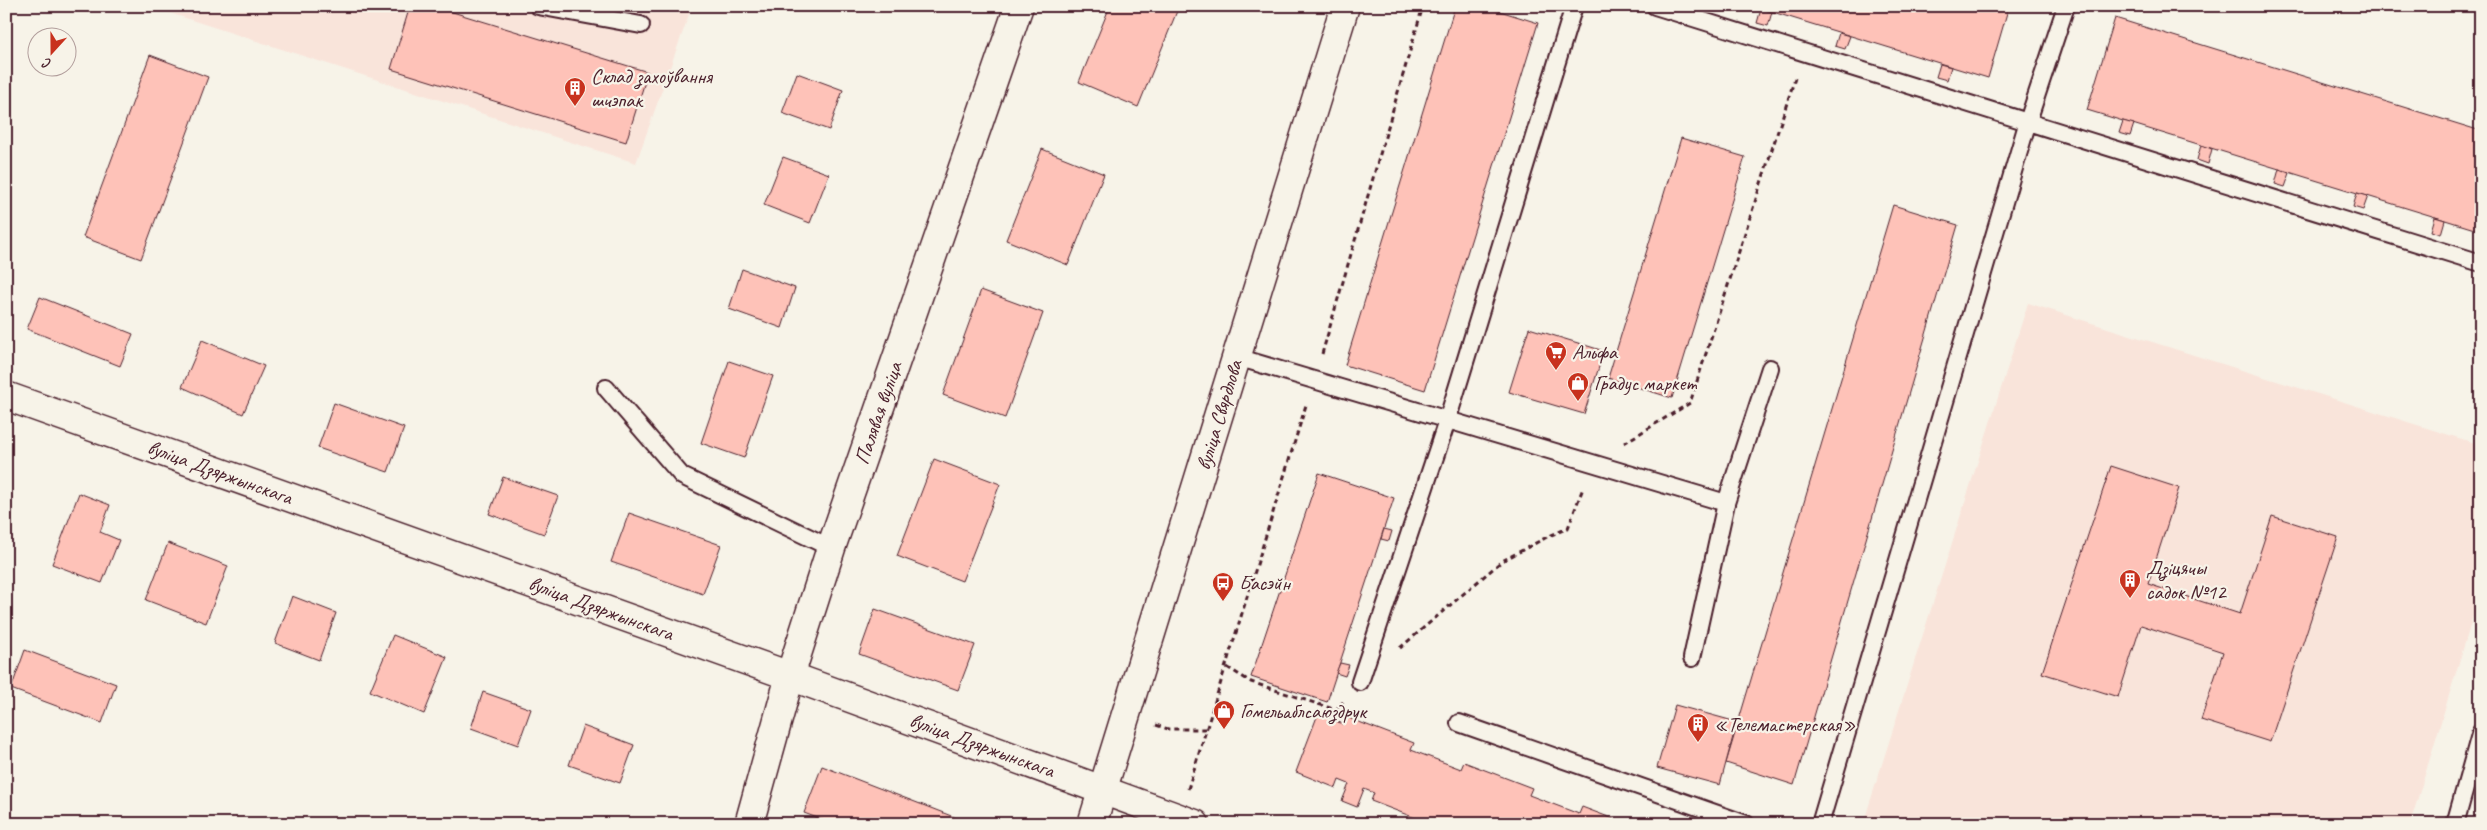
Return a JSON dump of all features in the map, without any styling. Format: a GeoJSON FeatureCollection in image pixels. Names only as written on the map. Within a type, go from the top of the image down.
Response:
{"type":"FeatureCollection","features":[{"type":"Feature","properties":{"kind":"street","name":"Палявая вуліца"},"geometry":{"type":"LineString","coordinates":[[749,824],[790,676],[831,548],[1019,6]]}},
{"type":"Feature","properties":{"kind":"street","name":"вуліца Свярдлова"},"geometry":{"type":"LineString","coordinates":[[1092,824],[1345,6]]}},
{"type":"Feature","properties":{"kind":"street","name":"вуліца Дзяржынскага"},"geometry":{"type":"LineString","coordinates":[[6,396],[790,676],[1187,821]]}},
{"type":"Feature","properties":{"kind":"lane"},"geometry":{"type":"LineString","coordinates":[[538,6],[641,25]]}},
{"type":"Feature","properties":{"kind":"lane"},"geometry":{"type":"LineString","coordinates":[[1360,682],[1447,421],[1574,6]]}},
{"type":"Feature","properties":{"kind":"lane"},"geometry":{"type":"LineString","coordinates":[[1655,6],[2481,263]]}},
{"type":"Feature","properties":{"kind":"lane"},"geometry":{"type":"LineString","coordinates":[[1820,824],[2028,121],[2066,6]]}},
{"type":"Feature","properties":{"kind":"lane"},"geometry":{"type":"LineString","coordinates":[[1238,357],[1726,504]]}},
{"type":"Feature","properties":{"kind":"lane"},"geometry":{"type":"LineString","coordinates":[[1692,658],[1726,504],[1770,368]]}},
{"type":"Feature","properties":{"kind":"lane"},"geometry":{"type":"LineString","coordinates":[[606,388],[682,476],[831,548]]}},
{"type":"Feature","properties":{"kind":"lane"},"geometry":{"type":"LineString","coordinates":[[1459,723],[1746,824]]}},
{"type":"Feature","properties":{"kind":"lane"},"geometry":{"type":"LineString","coordinates":[[2456,824],[2481,731]]}},
{"type":"Feature","properties":{"kind":"path"},"geometry":{"type":"LineString","coordinates":[[1187,821],[1423,6]]}},
{"type":"Feature","properties":{"kind":"shaded area"},"geometry":{"type":"Polygon","coordinates":[[[148,6],[692,6],[636,163],[148,6]]]}},
{"type":"Feature","properties":{"kind":"shaded area"},"geometry":{"type":"Polygon","coordinates":[[[2028,303],[2481,445],[2481,590],[2410,824],[1872,824],[1864,821],[2028,303]]]}},
{"type":"Feature","properties":{"kind":"building","name":"Склад захоўвання шчэпак"},"geometry":{"type":"Polygon","coordinates":[[[410,6],[433,6],[648,72],[626,142],[391,69],[410,6]]]}},
{"type":"Feature","properties":{"kind":"building"},"geometry":{"type":"Polygon","coordinates":[[[1110,6],[1166,6],[1177,11],[1138,107],[1079,82],[1110,6]]]}},
{"type":"Feature","properties":{"kind":"building"},"geometry":{"type":"Polygon","coordinates":[[[1455,6],[1484,6],[1538,23],[1425,390],[1345,365],[1455,6]]]}},
{"type":"Feature","properties":{"kind":"building"},"geometry":{"type":"Polygon","coordinates":[[[1753,6],[2009,6],[1988,78],[1753,6]]]}},
{"type":"Feature","properties":{"kind":"building"},"geometry":{"type":"Polygon","coordinates":[[[1761,9],[1772,12],[1768,26],[1757,23],[1761,9]]]}},
{"type":"Feature","properties":{"kind":"building"},"geometry":{"type":"Polygon","coordinates":[[[2115,18],[2481,131],[2481,231],[2087,110],[2115,18]]]}},
{"type":"Feature","properties":{"kind":"building"},"geometry":{"type":"Polygon","coordinates":[[[1839,33],[1850,36],[1845,49],[1835,46],[1839,33]]]}},
{"type":"Feature","properties":{"kind":"building"},"geometry":{"type":"Polygon","coordinates":[[[150,55],[208,77],[141,259],[83,237],[150,55]]]}},
{"type":"Feature","properties":{"kind":"building"},"geometry":{"type":"Polygon","coordinates":[[[1940,64],[1951,67],[1947,80],[1936,77],[1940,64]]]}},
{"type":"Feature","properties":{"kind":"building"},"geometry":{"type":"Polygon","coordinates":[[[797,73],[843,90],[829,130],[782,113],[797,73]]]}},
{"type":"Feature","properties":{"kind":"building"},"geometry":{"type":"Polygon","coordinates":[[[2123,121],[2134,124],[2130,136],[2119,133],[2123,121]]]}},
{"type":"Feature","properties":{"kind":"building"},"geometry":{"type":"Polygon","coordinates":[[[1681,138],[1745,157],[1672,398],[1608,378],[1681,138]]]}},
{"type":"Feature","properties":{"kind":"building"},"geometry":{"type":"Polygon","coordinates":[[[2201,145],[2212,149],[2208,164],[2197,160],[2201,145]]]}},
{"type":"Feature","properties":{"kind":"building"},"geometry":{"type":"Polygon","coordinates":[[[1042,149],[1104,174],[1068,265],[1006,240],[1042,149]]]}},
{"type":"Feature","properties":{"kind":"building"},"geometry":{"type":"Polygon","coordinates":[[[783,157],[829,174],[810,223],[764,205],[783,157]]]}},
{"type":"Feature","properties":{"kind":"building"},"geometry":{"type":"Polygon","coordinates":[[[2279,169],[2290,173],[2285,187],[2275,184],[2279,169]]]}},
{"type":"Feature","properties":{"kind":"building"},"geometry":{"type":"Polygon","coordinates":[[[2357,193],[2368,196],[2363,210],[2353,207],[2357,193]]]}},
{"type":"Feature","properties":{"kind":"building"},"geometry":{"type":"Polygon","coordinates":[[[1893,205],[1958,225],[1794,785],[1726,763],[1893,205]]]}},
{"type":"Feature","properties":{"kind":"building"},"geometry":{"type":"Polygon","coordinates":[[[2435,217],[2445,220],[2441,234],[2431,231],[2435,217]]]}},
{"type":"Feature","properties":{"kind":"building"},"geometry":{"type":"Polygon","coordinates":[[[742,269],[795,288],[782,328],[729,309],[742,269]]]}},
{"type":"Feature","properties":{"kind":"building"},"geometry":{"type":"Polygon","coordinates":[[[981,290],[1043,313],[1005,418],[943,395],[981,290]]]}},
{"type":"Feature","properties":{"kind":"building"},"geometry":{"type":"Polygon","coordinates":[[[40,297],[133,334],[120,366],[27,329],[40,297]]]}},
{"type":"Feature","properties":{"kind":"building","name":"Альфа"},"geometry":{"type":"Polygon","coordinates":[[[1529,328],[1604,351],[1584,414],[1509,392],[1529,328]]]}},
{"type":"Feature","properties":{"kind":"building"},"geometry":{"type":"Polygon","coordinates":[[[202,340],[264,366],[243,414],[182,387],[202,340]]]}},
{"type":"Feature","properties":{"kind":"building"},"geometry":{"type":"Polygon","coordinates":[[[729,361],[773,376],[744,458],[701,443],[729,361]]]}},
{"type":"Feature","properties":{"kind":"building"},"geometry":{"type":"Polygon","coordinates":[[[334,403],[404,428],[388,472],[318,448],[334,403]]]}},
{"type":"Feature","properties":{"kind":"building"},"geometry":{"type":"Polygon","coordinates":[[[934,459],[1000,484],[962,581],[897,556],[934,459]]]}},
{"type":"Feature","properties":{"kind":"building","name":"Дзіцячы садок №12"},"geometry":{"type":"Polygon","coordinates":[[[2111,466],[2179,488],[2148,584],[2240,614],[2272,516],[2338,537],[2270,742],[2201,720],[2223,652],[2141,625],[2118,697],[2042,673],[2111,466]]]}},
{"type":"Feature","properties":{"kind":"building"},"geometry":{"type":"Polygon","coordinates":[[[1319,473],[1394,498],[1327,702],[1251,677],[1319,473]]]}},
{"type":"Feature","properties":{"kind":"building"},"geometry":{"type":"Polygon","coordinates":[[[503,477],[558,496],[544,534],[489,514],[503,477]]]}},
{"type":"Feature","properties":{"kind":"building"},"geometry":{"type":"Polygon","coordinates":[[[79,493],[110,505],[100,532],[119,540],[102,583],[52,564],[79,493]]]}},
{"type":"Feature","properties":{"kind":"building"},"geometry":{"type":"Polygon","coordinates":[[[629,513],[721,545],[703,594],[611,562],[629,513]]]}},
{"type":"Feature","properties":{"kind":"building"},"geometry":{"type":"Polygon","coordinates":[[[1384,529],[1392,531],[1389,541],[1381,539],[1384,529]]]}},
{"type":"Feature","properties":{"kind":"building"},"geometry":{"type":"Polygon","coordinates":[[[168,543],[228,566],[206,623],[146,600],[168,543]]]}},
{"type":"Feature","properties":{"kind":"building"},"geometry":{"type":"Polygon","coordinates":[[[292,596],[336,613],[319,660],[275,643],[292,596]]]}},
{"type":"Feature","properties":{"kind":"building"},"geometry":{"type":"Polygon","coordinates":[[[875,609],[975,645],[958,690],[859,654],[875,609]]]}},
{"type":"Feature","properties":{"kind":"building"},"geometry":{"type":"Polygon","coordinates":[[[393,635],[447,657],[424,714],[370,691],[393,635]]]}},
{"type":"Feature","properties":{"kind":"building"},"geometry":{"type":"Polygon","coordinates":[[[25,650],[116,684],[102,723],[11,689],[25,650]]]}},
{"type":"Feature","properties":{"kind":"building"},"geometry":{"type":"Polygon","coordinates":[[[1340,663],[1349,665],[1345,676],[1336,673],[1340,663]]]}},
{"type":"Feature","properties":{"kind":"building"},"geometry":{"type":"Polygon","coordinates":[[[483,692],[531,709],[518,745],[471,728],[483,692]]]}},
{"type":"Feature","properties":{"kind":"building","name":"«Телемастерская»"},"geometry":{"type":"Polygon","coordinates":[[[1675,705],[1737,722],[1720,785],[1657,768],[1675,705]]]}},
{"type":"Feature","properties":{"kind":"building"},"geometry":{"type":"Polygon","coordinates":[[[1318,714],[1343,724],[1346,717],[1414,743],[1411,750],[1461,769],[1464,762],[1532,788],[1529,795],[1579,814],[1582,807],[1627,824],[1431,824],[1371,801],[1374,793],[1364,789],[1357,807],[1342,801],[1349,784],[1339,780],[1336,788],[1296,772],[1318,714]]]}},
{"type":"Feature","properties":{"kind":"building"},"geometry":{"type":"Polygon","coordinates":[[[583,726],[634,745],[620,783],[569,765],[583,726]]]}},
{"type":"Feature","properties":{"kind":"building"},"geometry":{"type":"Polygon","coordinates":[[[822,766],[972,824],[833,824],[804,813],[822,766]]]}},
{"type":"Feature","properties":{"kind":"place","name":"Склад захоўвання шчэпак"},"geometry":{"type":"Point","coordinates":[575,107]}},
{"type":"Feature","properties":{"kind":"place","name":"Альфа"},"geometry":{"type":"Point","coordinates":[1556,371]}},
{"type":"Feature","properties":{"kind":"place","name":"Градус маркет"},"geometry":{"type":"Point","coordinates":[1578,402]}},
{"type":"Feature","properties":{"kind":"place","name":"Дзіцячы садок №12"},"geometry":{"type":"Point","coordinates":[2130,599]}},
{"type":"Feature","properties":{"kind":"place","name":"Басэйн"},"geometry":{"type":"Point","coordinates":[1223,602]}},
{"type":"Feature","properties":{"kind":"place","name":"Гомельаблсаюздрук"},"geometry":{"type":"Point","coordinates":[1224,730]}},
{"type":"Feature","properties":{"kind":"place","name":"«Телемастерская»"},"geometry":{"type":"Point","coordinates":[1698,743]}}]}
